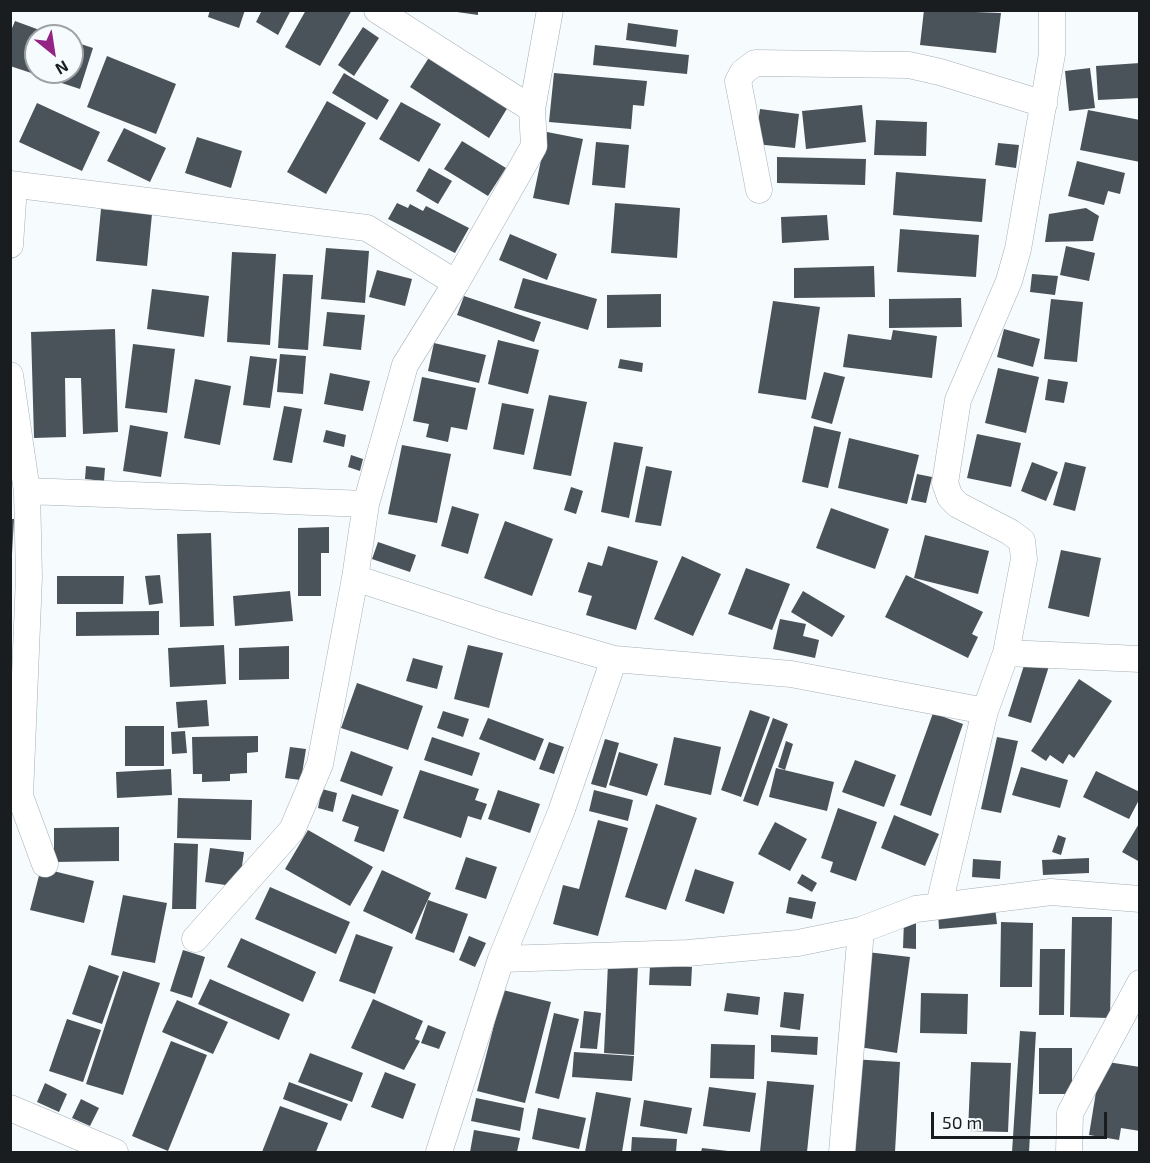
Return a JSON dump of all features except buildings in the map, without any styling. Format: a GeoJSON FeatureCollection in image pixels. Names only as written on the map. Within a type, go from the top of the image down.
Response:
{"type":"FeatureCollection","features":[{"type":"Feature","properties":{"kind":"street"},"geometry":{"type":"LineString","coordinates":[[377,10],[532,109]]}},
{"type":"Feature","properties":{"kind":"street"},"geometry":{"type":"LineString","coordinates":[[195,939],[292,830],[320,764],[355,578],[366,504],[405,365],[456,283],[534,146],[532,109],[550,10]]}},
{"type":"Feature","properties":{"kind":"street"},"geometry":{"type":"LineString","coordinates":[[939,905],[985,711],[1006,653],[1024,559],[1022,541],[1010,532],[958,505],[950,497],[945,483],[958,400],[1008,281],[1018,249],[1052,54],[1052,10]]}},
{"type":"Feature","properties":{"kind":"street"},"geometry":{"type":"LineString","coordinates":[[759,190],[738,81],[743,72],[756,63],[909,65],[940,72],[1044,104]]}},
{"type":"Feature","properties":{"kind":"street"},"geometry":{"type":"LineString","coordinates":[[10,245],[12,185],[367,228],[456,283]]}},
{"type":"Feature","properties":{"kind":"street"},"geometry":{"type":"LineString","coordinates":[[10,375],[27,491],[29,577],[15,796],[45,864]]}},
{"type":"Feature","properties":{"kind":"street"},"geometry":{"type":"LineString","coordinates":[[27,491],[366,504]]}},
{"type":"Feature","properties":{"kind":"street"},"geometry":{"type":"LineString","coordinates":[[355,578],[501,626],[614,659],[791,674],[985,711]]}},
{"type":"Feature","properties":{"kind":"street"},"geometry":{"type":"LineString","coordinates":[[1006,653],[1140,659]]}},
{"type":"Feature","properties":{"kind":"street"},"geometry":{"type":"LineString","coordinates":[[439,1152],[501,959],[561,812],[614,659]]}},
{"type":"Feature","properties":{"kind":"street"},"geometry":{"type":"LineString","coordinates":[[501,959],[688,953],[798,943],[861,930],[916,909],[1051,892],[1140,900]]}},
{"type":"Feature","properties":{"kind":"street"},"geometry":{"type":"LineString","coordinates":[[842,1152],[861,930]]}},
{"type":"Feature","properties":{"kind":"street"},"geometry":{"type":"LineString","coordinates":[[1069,1152],[1070,1113],[1140,983]]}},
{"type":"Feature","properties":{"kind":"street"},"geometry":{"type":"LineString","coordinates":[[10,1108],[36,1116],[112,1152]]}}]}
